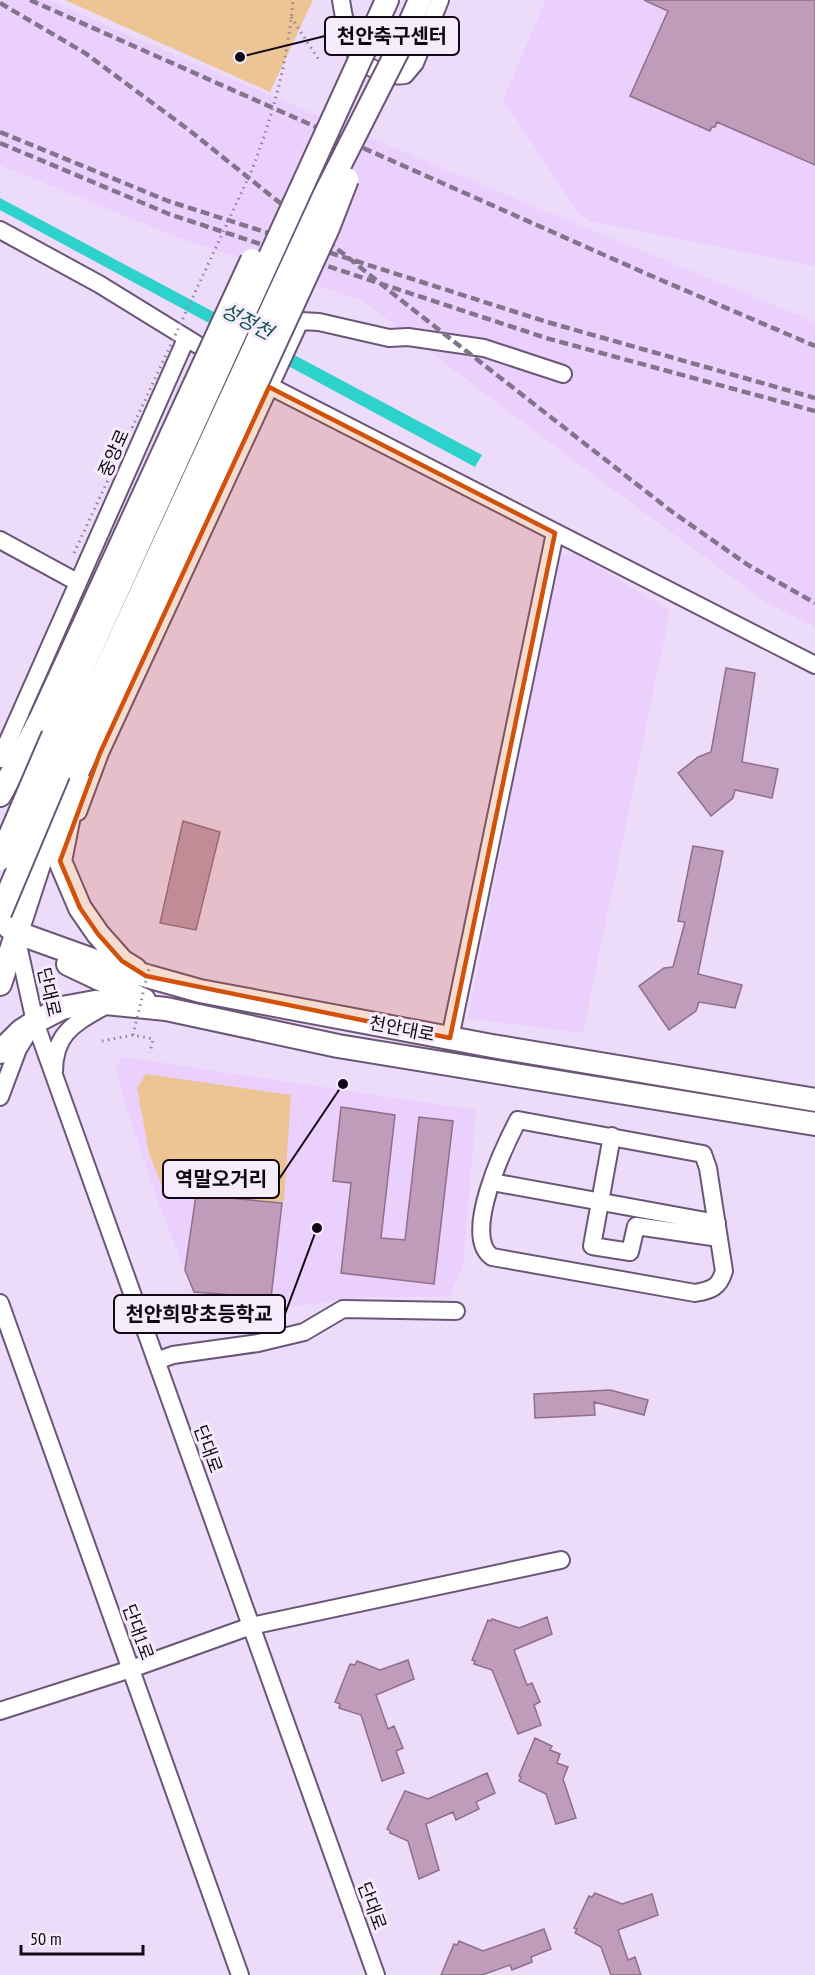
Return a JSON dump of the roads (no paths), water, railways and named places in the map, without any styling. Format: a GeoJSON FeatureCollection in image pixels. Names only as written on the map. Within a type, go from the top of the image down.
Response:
{"type":"FeatureCollection","features":[{"type":"Feature","properties":{"kind":"main road"},"geometry":{"type":"LineString","coordinates":[[0,795],[40,720],[308,138],[377,0]]}},
{"type":"Feature","properties":{"kind":"main road"},"geometry":{"type":"LineString","coordinates":[[0,859],[83,666],[387,0]]}},
{"type":"Feature","properties":{"kind":"main road"},"geometry":{"type":"LineString","coordinates":[[0,984],[8,926],[328,228],[420,0]]}},
{"type":"Feature","properties":{"kind":"main road"},"geometry":{"type":"LineString","coordinates":[[0,913],[68,751],[324,196],[399,48]]}},
{"type":"Feature","properties":{"kind":"main road"},"geometry":{"type":"LineString","coordinates":[[78,771],[60,861],[80,908],[98,934],[122,961],[148,968]]}},
{"type":"Feature","properties":{"kind":"main road"},"geometry":{"type":"LineString","coordinates":[[8,926],[66,963],[166,1009]]}},
{"type":"Feature","properties":{"kind":"main road","name":"천안대로"},"geometry":{"type":"LineString","coordinates":[[8,926],[104,964],[148,968],[200,991],[450,1038],[815,1100]]}},
{"type":"Feature","properties":{"kind":"main road"},"geometry":{"type":"LineString","coordinates":[[0,1052],[21,1031],[62,1008],[95,1002],[166,1009]]}},
{"type":"Feature","properties":{"kind":"main road","name":"천안대로"},"geometry":{"type":"LineString","coordinates":[[166,1009],[338,1046],[815,1124]]}},
{"type":"Feature","properties":{"kind":"street"},"geometry":{"type":"LineString","coordinates":[[341,0],[355,52],[372,68],[393,77],[405,75],[415,63],[440,0]]}},
{"type":"Feature","properties":{"kind":"street"},"geometry":{"type":"LineString","coordinates":[[0,230],[99,284],[186,339],[269,387],[815,665]]}},
{"type":"Feature","properties":{"kind":"street"},"geometry":{"type":"LineString","coordinates":[[60,861],[99,753],[300,321],[319,322],[389,338],[408,336],[484,348],[563,374]]}},
{"type":"Feature","properties":{"kind":"street","name":"중앙로"},"geometry":{"type":"LineString","coordinates":[[0,759],[186,339]]}},
{"type":"Feature","properties":{"kind":"street"},"geometry":{"type":"LineString","coordinates":[[164,389],[189,374],[225,383],[269,387]]}},
{"type":"Feature","properties":{"kind":"street"},"geometry":{"type":"LineString","coordinates":[[225,383],[242,396],[250,430]]}},
{"type":"Feature","properties":{"kind":"street"},"geometry":{"type":"LineString","coordinates":[[450,1038],[555,533]]}},
{"type":"Feature","properties":{"kind":"street"},"geometry":{"type":"LineString","coordinates":[[0,540],[77,582]]}},
{"type":"Feature","properties":{"kind":"street","name":"단대로"},"geometry":{"type":"LineString","coordinates":[[8,926],[35,1022],[376,1975]]}},
{"type":"Feature","properties":{"kind":"street"},"geometry":{"type":"LineString","coordinates":[[55,1078],[54,1056],[62,1035],[110,1003]]}},
{"type":"Feature","properties":{"kind":"street"},"geometry":{"type":"LineString","coordinates":[[0,1096],[18,1049],[35,1022]]}},
{"type":"Feature","properties":{"kind":"street"},"geometry":{"type":"LineString","coordinates":[[518,1120],[703,1154],[708,1168],[724,1271],[721,1281],[713,1290],[695,1293],[492,1257],[486,1253],[481,1227],[485,1201],[492,1182],[518,1120]]}},
{"type":"Feature","properties":{"kind":"street"},"geometry":{"type":"LineString","coordinates":[[612,1137],[592,1245],[630,1251],[636,1226],[718,1230],[735,1226]]}},
{"type":"Feature","properties":{"kind":"street"},"geometry":{"type":"LineString","coordinates":[[492,1182],[600,1202],[718,1230]]}},
{"type":"Feature","properties":{"kind":"street","name":"단대1로"},"geometry":{"type":"LineString","coordinates":[[0,1303],[240,1975]]}},
{"type":"Feature","properties":{"kind":"street"},"geometry":{"type":"LineString","coordinates":[[156,1361],[173,1355],[258,1344],[304,1332],[343,1309],[456,1311]]}},
{"type":"Feature","properties":{"kind":"street"},"geometry":{"type":"LineString","coordinates":[[0,1711],[131,1669],[251,1626],[561,1560]]}},
{"type":"Feature","properties":{"kind":"railway"},"geometry":{"type":"LineString","coordinates":[[30,0],[647,274],[815,346]]}},
{"type":"Feature","properties":{"kind":"railway"},"geometry":{"type":"LineString","coordinates":[[0,3],[85,53],[189,130],[406,304],[671,511],[748,565],[815,603]]}},
{"type":"Feature","properties":{"kind":"railway"},"geometry":{"type":"LineString","coordinates":[[0,132],[168,201],[547,322],[815,398]]}},
{"type":"Feature","properties":{"kind":"railway"},"geometry":{"type":"LineString","coordinates":[[0,143],[169,214],[546,338],[815,411]]}},
{"type":"Feature","properties":{"kind":"place","name":"천안축구센터"},"geometry":{"type":"Point","coordinates":[240,57]}},
{"type":"Feature","properties":{"kind":"place","name":"역말오거리"},"geometry":{"type":"Point","coordinates":[343,1084]}},
{"type":"Feature","properties":{"kind":"place","name":"천안희망초등학교"},"geometry":{"type":"Point","coordinates":[317,1228]}},
{"type":"Feature","properties":{"kind":"water label","name":"성정천"},"geometry":{"type":"Point","coordinates":[247,321]}}]}
